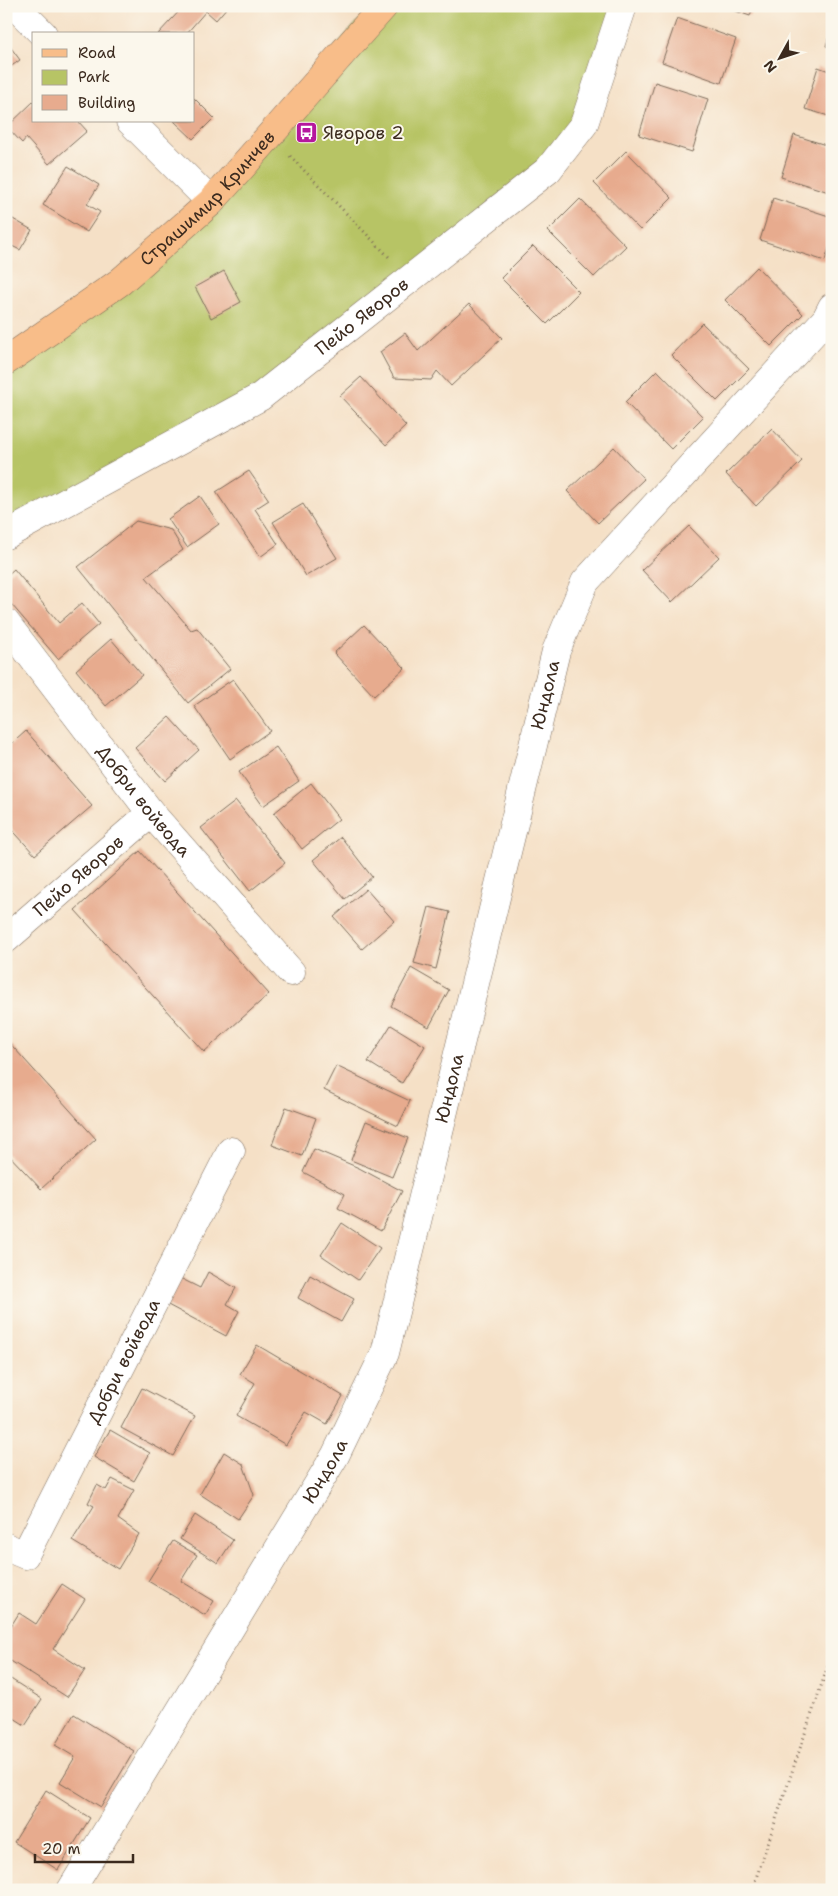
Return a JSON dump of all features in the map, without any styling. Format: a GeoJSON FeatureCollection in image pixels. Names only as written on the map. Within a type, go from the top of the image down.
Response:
{"type":"FeatureCollection","features":[{"type":"Feature","properties":{"kind":"main road","name":"Страшимир Кринчев"},"geometry":{"type":"LineString","coordinates":[[6,361],[120,282],[212,202],[384,6]]}},
{"type":"Feature","properties":{"kind":"street"},"geometry":{"type":"LineString","coordinates":[[15,6],[41,32]]}},
{"type":"Feature","properties":{"kind":"street","name":"Пейо Яворов"},"geometry":{"type":"LineString","coordinates":[[6,535],[260,398],[548,170],[584,124],[623,6]]}},
{"type":"Feature","properties":{"kind":"street"},"geometry":{"type":"LineString","coordinates":[[131,122],[212,202]]}},
{"type":"Feature","properties":{"kind":"street","name":"Юндола"},"geometry":{"type":"LineString","coordinates":[[71,1890],[336,1456],[385,1353],[556,651],[585,582],[826,318],[832,308]]}},
{"type":"Feature","properties":{"kind":"street","name":"Добри войвода"},"geometry":{"type":"LineString","coordinates":[[6,623],[151,813],[291,972]]}},
{"type":"Feature","properties":{"kind":"street","name":"Пейо Яворов"},"geometry":{"type":"LineString","coordinates":[[6,939],[151,813]]}},
{"type":"Feature","properties":{"kind":"street","name":"Добри войвода"},"geometry":{"type":"LineString","coordinates":[[6,1547],[25,1555],[231,1151]]}},
{"type":"Feature","properties":{"kind":"path"},"geometry":{"type":"LineString","coordinates":[[271,135],[410,279]]}},
{"type":"Feature","properties":{"kind":"path"},"geometry":{"type":"LineString","coordinates":[[752,1890],[832,1654]]}},
{"type":"Feature","properties":{"kind":"green space"},"geometry":{"type":"Polygon","coordinates":[[[372,6],[623,6],[584,124],[260,397],[6,535],[6,361],[120,282],[372,6]]]}},
{"type":"Feature","properties":{"kind":"building"},"geometry":{"type":"Polygon","coordinates":[[[184,6],[228,6],[216,20],[206,11],[188,32],[160,32],[184,6]]]}},
{"type":"Feature","properties":{"kind":"building"},"geometry":{"type":"Polygon","coordinates":[[[721,6],[753,6],[750,16],[721,6]]]}},
{"type":"Feature","properties":{"kind":"building"},"geometry":{"type":"Polygon","coordinates":[[[677,18],[736,39],[721,83],[662,62],[677,18]]]}},
{"type":"Feature","properties":{"kind":"building"},"geometry":{"type":"Polygon","coordinates":[[[832,29],[832,48],[826,46],[832,29]]]}},
{"type":"Feature","properties":{"kind":"building"},"geometry":{"type":"Polygon","coordinates":[[[6,41],[20,60],[6,70],[6,41]]]}},
{"type":"Feature","properties":{"kind":"building"},"geometry":{"type":"Polygon","coordinates":[[[818,67],[832,72],[832,117],[805,109],[818,67]]]}},
{"type":"Feature","properties":{"kind":"building"},"geometry":{"type":"Polygon","coordinates":[[[655,82],[708,99],[692,152],[639,135],[655,82]]]}},
{"type":"Feature","properties":{"kind":"building"},"geometry":{"type":"Polygon","coordinates":[[[195,99],[214,118],[193,139],[175,122],[195,122],[195,99]]]}},
{"type":"Feature","properties":{"kind":"building"},"geometry":{"type":"Polygon","coordinates":[[[32,103],[32,122],[79,122],[87,131],[49,164],[26,138],[22,143],[7,127],[32,103]]]}},
{"type":"Feature","properties":{"kind":"building"},"geometry":{"type":"Polygon","coordinates":[[[794,135],[832,147],[832,193],[781,177],[794,135]]]}},
{"type":"Feature","properties":{"kind":"building"},"geometry":{"type":"Polygon","coordinates":[[[626,151],[672,198],[640,230],[594,183],[626,151]]]}},
{"type":"Feature","properties":{"kind":"building"},"geometry":{"type":"Polygon","coordinates":[[[68,166],[99,185],[87,204],[100,212],[87,232],[43,205],[68,166]]]}},
{"type":"Feature","properties":{"kind":"building"},"geometry":{"type":"Polygon","coordinates":[[[773,198],[832,217],[832,239],[825,261],[760,240],[773,198]]]}},
{"type":"Feature","properties":{"kind":"building"},"geometry":{"type":"Polygon","coordinates":[[[580,199],[626,246],[594,277],[548,231],[580,199]]]}},
{"type":"Feature","properties":{"kind":"building"},"geometry":{"type":"Polygon","coordinates":[[[6,215],[32,230],[20,250],[6,243],[6,215]]]}},
{"type":"Feature","properties":{"kind":"building"},"geometry":{"type":"Polygon","coordinates":[[[533,246],[579,292],[547,324],[501,278],[533,246]]]}},
{"type":"Feature","properties":{"kind":"building"},"geometry":{"type":"Polygon","coordinates":[[[757,267],[803,314],[771,346],[725,300],[757,267]]]}},
{"type":"Feature","properties":{"kind":"building"},"geometry":{"type":"Polygon","coordinates":[[[224,271],[241,302],[211,318],[195,287],[224,271]]]}},
{"type":"Feature","properties":{"kind":"building"},"geometry":{"type":"Polygon","coordinates":[[[469,304],[502,338],[451,386],[437,371],[431,380],[394,378],[380,352],[405,333],[418,351],[469,304]]]}},
{"type":"Feature","properties":{"kind":"building"},"geometry":{"type":"Polygon","coordinates":[[[702,323],[749,369],[717,401],[671,355],[702,323]]]}},
{"type":"Feature","properties":{"kind":"building"},"geometry":{"type":"Polygon","coordinates":[[[657,370],[703,417],[671,449],[625,402],[657,370]]]}},
{"type":"Feature","properties":{"kind":"building"},"geometry":{"type":"Polygon","coordinates":[[[361,377],[406,426],[386,445],[340,396],[361,377]]]}},
{"type":"Feature","properties":{"kind":"building"},"geometry":{"type":"Polygon","coordinates":[[[772,429],[802,461],[756,506],[726,474],[772,429]]]}},
{"type":"Feature","properties":{"kind":"building"},"geometry":{"type":"Polygon","coordinates":[[[614,447],[644,479],[598,523],[567,491],[614,447]]]}},
{"type":"Feature","properties":{"kind":"building"},"geometry":{"type":"Polygon","coordinates":[[[249,471],[269,500],[255,509],[278,544],[260,557],[216,492],[249,471]]]}},
{"type":"Feature","properties":{"kind":"building"},"geometry":{"type":"Polygon","coordinates":[[[200,496],[219,524],[187,547],[168,519],[200,496]]]}},
{"type":"Feature","properties":{"kind":"building"},"geometry":{"type":"Polygon","coordinates":[[[303,504],[337,558],[306,576],[273,522],[303,504]]]}},
{"type":"Feature","properties":{"kind":"building"},"geometry":{"type":"Polygon","coordinates":[[[136,521],[171,530],[183,550],[146,577],[191,630],[197,628],[230,669],[188,703],[78,567],[136,521]]]}},
{"type":"Feature","properties":{"kind":"building"},"geometry":{"type":"Polygon","coordinates":[[[689,526],[719,557],[672,602],[642,570],[689,526]]]}},
{"type":"Feature","properties":{"kind":"building"},"geometry":{"type":"Polygon","coordinates":[[[14,569],[59,623],[82,603],[99,624],[58,659],[6,598],[6,576],[14,569]]]}},
{"type":"Feature","properties":{"kind":"building"},"geometry":{"type":"Polygon","coordinates":[[[364,625],[405,668],[374,696],[334,653],[364,625]]]}},
{"type":"Feature","properties":{"kind":"building"},"geometry":{"type":"Polygon","coordinates":[[[111,639],[142,675],[106,706],[76,670],[111,639]]]}},
{"type":"Feature","properties":{"kind":"building"},"geometry":{"type":"Polygon","coordinates":[[[233,679],[270,731],[230,759],[194,706],[233,679]]]}},
{"type":"Feature","properties":{"kind":"building"},"geometry":{"type":"Polygon","coordinates":[[[169,717],[199,750],[165,781],[135,748],[169,717]]]}},
{"type":"Feature","properties":{"kind":"building"},"geometry":{"type":"Polygon","coordinates":[[[26,731],[92,806],[35,855],[6,823],[6,749],[26,731]]]}},
{"type":"Feature","properties":{"kind":"building"},"geometry":{"type":"Polygon","coordinates":[[[276,747],[299,781],[263,806],[239,772],[276,747]]]}},
{"type":"Feature","properties":{"kind":"building"},"geometry":{"type":"Polygon","coordinates":[[[311,783],[339,819],[302,849],[274,813],[311,783]]]}},
{"type":"Feature","properties":{"kind":"building"},"geometry":{"type":"Polygon","coordinates":[[[236,801],[285,863],[250,891],[201,828],[236,801]]]}},
{"type":"Feature","properties":{"kind":"building"},"geometry":{"type":"Polygon","coordinates":[[[341,837],[372,877],[345,899],[313,860],[341,837]]]}},
{"type":"Feature","properties":{"kind":"building"},"geometry":{"type":"Polygon","coordinates":[[[140,851],[269,994],[204,1052],[75,910],[140,851]]]}},
{"type":"Feature","properties":{"kind":"building"},"geometry":{"type":"Polygon","coordinates":[[[366,889],[394,921],[362,949],[334,917],[366,889]]]}},
{"type":"Feature","properties":{"kind":"building"},"geometry":{"type":"Polygon","coordinates":[[[429,907],[450,912],[436,969],[414,963],[429,907]]]}},
{"type":"Feature","properties":{"kind":"building"},"geometry":{"type":"Polygon","coordinates":[[[411,968],[449,990],[429,1027],[391,1006],[411,968]]]}},
{"type":"Feature","properties":{"kind":"building"},"geometry":{"type":"Polygon","coordinates":[[[391,1025],[425,1046],[402,1083],[368,1062],[391,1025]]]}},
{"type":"Feature","properties":{"kind":"building"},"geometry":{"type":"Polygon","coordinates":[[[6,1039],[96,1139],[41,1189],[6,1152],[6,1039]]]}},
{"type":"Feature","properties":{"kind":"building"},"geometry":{"type":"Polygon","coordinates":[[[336,1066],[410,1101],[398,1126],[324,1090],[336,1066]]]}},
{"type":"Feature","properties":{"kind":"building"},"geometry":{"type":"Polygon","coordinates":[[[286,1107],[316,1118],[302,1156],[272,1145],[286,1107]]]}},
{"type":"Feature","properties":{"kind":"building"},"geometry":{"type":"Polygon","coordinates":[[[366,1121],[408,1138],[392,1177],[351,1160],[366,1121]]]}},
{"type":"Feature","properties":{"kind":"building"},"geometry":{"type":"Polygon","coordinates":[[[314,1149],[359,1168],[402,1191],[381,1231],[338,1208],[345,1194],[303,1172],[314,1149]]]}},
{"type":"Feature","properties":{"kind":"building"},"geometry":{"type":"Polygon","coordinates":[[[342,1223],[380,1248],[358,1280],[321,1255],[342,1223]]]}},
{"type":"Feature","properties":{"kind":"building"},"geometry":{"type":"Polygon","coordinates":[[[208,1272],[236,1288],[227,1304],[239,1311],[226,1336],[166,1304],[180,1278],[200,1288],[208,1272]]]}},
{"type":"Feature","properties":{"kind":"building"},"geometry":{"type":"Polygon","coordinates":[[[310,1275],[354,1299],[341,1322],[298,1298],[310,1275]]]}},
{"type":"Feature","properties":{"kind":"building"},"geometry":{"type":"Polygon","coordinates":[[[257,1345],[343,1396],[327,1424],[306,1412],[286,1445],[236,1416],[255,1383],[240,1374],[257,1345]]]}},
{"type":"Feature","properties":{"kind":"building"},"geometry":{"type":"Polygon","coordinates":[[[142,1388],[195,1416],[173,1456],[121,1428],[142,1388]]]}},
{"type":"Feature","properties":{"kind":"building"},"geometry":{"type":"Polygon","coordinates":[[[110,1430],[150,1453],[134,1481],[94,1457],[110,1430]]]}},
{"type":"Feature","properties":{"kind":"building"},"geometry":{"type":"Polygon","coordinates":[[[224,1452],[243,1464],[254,1495],[238,1519],[200,1494],[224,1452]]]}},
{"type":"Feature","properties":{"kind":"building"},"geometry":{"type":"Polygon","coordinates":[[[112,1479],[134,1490],[118,1519],[139,1534],[118,1569],[72,1541],[94,1506],[88,1503],[97,1485],[106,1490],[112,1479]]]}},
{"type":"Feature","properties":{"kind":"building"},"geometry":{"type":"Polygon","coordinates":[[[195,1515],[233,1540],[218,1563],[180,1539],[195,1515]]]}},
{"type":"Feature","properties":{"kind":"building"},"geometry":{"type":"Polygon","coordinates":[[[173,1541],[197,1555],[181,1581],[214,1601],[205,1615],[148,1581],[173,1541]]]}},
{"type":"Feature","properties":{"kind":"building"},"geometry":{"type":"Polygon","coordinates":[[[62,1584],[85,1599],[53,1649],[85,1670],[67,1697],[6,1658],[6,1624],[11,1626],[19,1613],[36,1624],[62,1584]]]}},
{"type":"Feature","properties":{"kind":"building"},"geometry":{"type":"Polygon","coordinates":[[[6,1676],[42,1699],[25,1725],[6,1713],[6,1676]]]}},
{"type":"Feature","properties":{"kind":"building"},"geometry":{"type":"Polygon","coordinates":[[[74,1714],[134,1751],[101,1807],[60,1782],[75,1757],[55,1745],[74,1714]]]}},
{"type":"Feature","properties":{"kind":"building"},"geometry":{"type":"Polygon","coordinates":[[[46,1790],[90,1818],[58,1870],[14,1842],[46,1790]]]}},
{"type":"Feature","properties":{"kind":"building"},"geometry":{"type":"Polygon","coordinates":[[[6,1881],[19,1890],[6,1890],[6,1881]]]}},
{"type":"Feature","properties":{"kind":"place","name":"Яворов 2"},"geometry":{"type":"Point","coordinates":[307,133]}}]}
